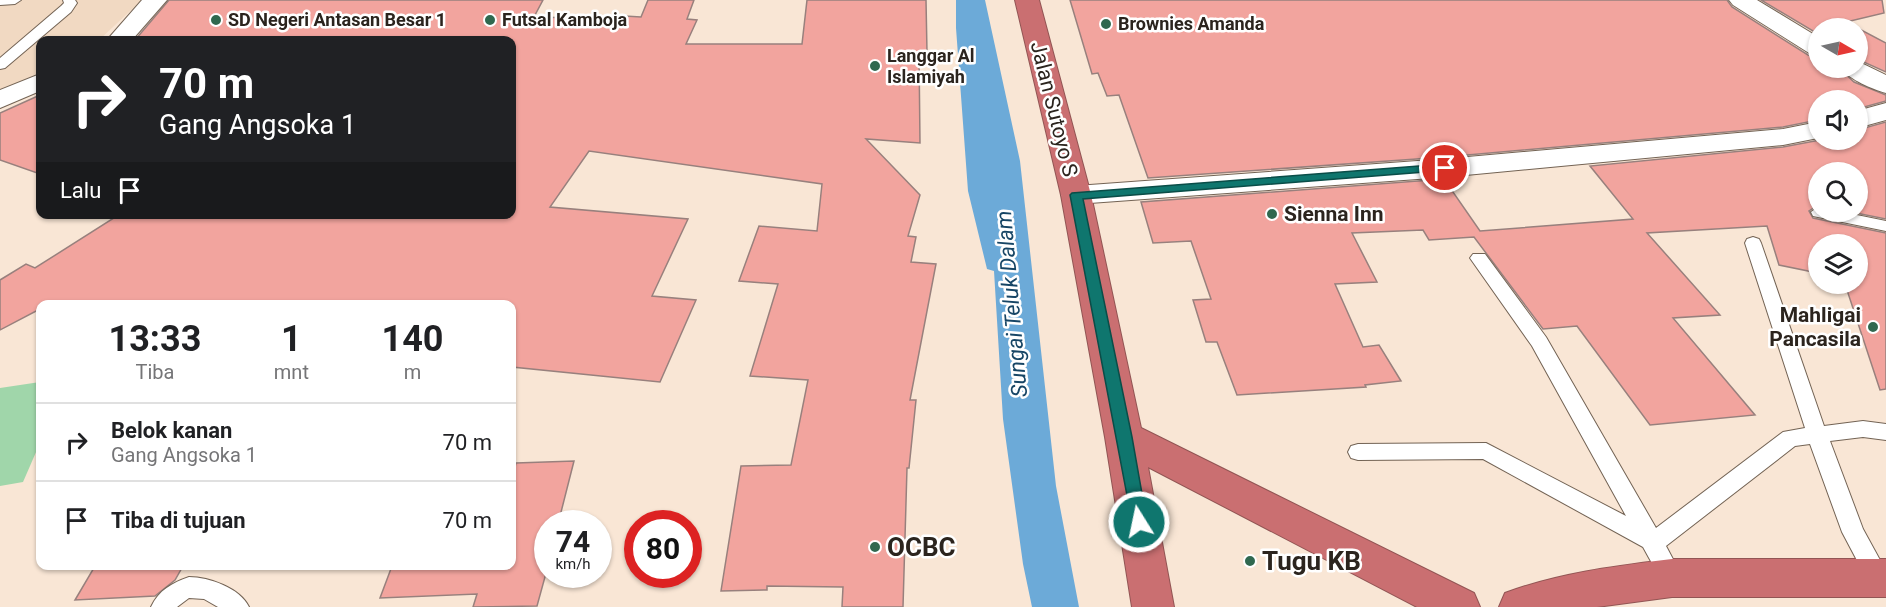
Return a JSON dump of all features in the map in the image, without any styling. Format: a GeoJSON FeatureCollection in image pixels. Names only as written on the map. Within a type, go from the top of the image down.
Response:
{"type":"FeatureCollection","features":[{"type":"Feature","properties":{"kind":"highway","name":"Jalan Sutoyo S"},"geometry":{"type":"LineString","coordinates":[[1026,0],[1076,195],[1124,437],[1153,607]]}},
{"type":"Feature","properties":{"kind":"highway"},"geometry":{"type":"LineString","coordinates":[[1124,437],[1459,607]]}},
{"type":"Feature","properties":{"kind":"highway"},"geometry":{"type":"LineString","coordinates":[[1520,607],[1610,597],[1672,578],[1882,578]]}},
{"type":"Feature","properties":{"kind":"street"},"geometry":{"type":"LineString","coordinates":[[122,36],[155,0]]}},
{"type":"Feature","properties":{"kind":"street"},"geometry":{"type":"LineString","coordinates":[[1741,0],[1808,42]]}},
{"type":"Feature","properties":{"kind":"street"},"geometry":{"type":"LineString","coordinates":[[1868,75],[1886,85]]}},
{"type":"Feature","properties":{"kind":"street"},"geometry":{"type":"LineString","coordinates":[[0,100],[36,84]]}},
{"type":"Feature","properties":{"kind":"street"},"geometry":{"type":"LineString","coordinates":[[1868,117],[1886,111]]}},
{"type":"Feature","properties":{"kind":"street"},"geometry":{"type":"LineString","coordinates":[[1076,195],[1445,168],[1783,137],[1808,132]]}},
{"type":"Feature","properties":{"kind":"lane"},"geometry":{"type":"LineString","coordinates":[[0,1],[15,0]]}},
{"type":"Feature","properties":{"kind":"lane"},"geometry":{"type":"LineString","coordinates":[[0,65],[66,9],[71,3],[69,0]]}},
{"type":"Feature","properties":{"kind":"lane"},"geometry":{"type":"LineString","coordinates":[[1867,222],[1886,226]]}},
{"type":"Feature","properties":{"kind":"lane"},"geometry":{"type":"LineString","coordinates":[[1753,243],[1817,434],[1853,532],[1882,578]]}},
{"type":"Feature","properties":{"kind":"lane"},"geometry":{"type":"LineString","coordinates":[[1479,258],[1539,342],[1654,542],[1672,578]]}},
{"type":"Feature","properties":{"kind":"lane"},"geometry":{"type":"LineString","coordinates":[[1654,542],[1790,438],[1863,429],[1886,432]]}},
{"type":"Feature","properties":{"kind":"lane"},"geometry":{"type":"LineString","coordinates":[[1358,452],[1486,451],[1654,542]]}},
{"type":"Feature","properties":{"kind":"lane"},"geometry":{"type":"LineString","coordinates":[[163,607],[174,594],[192,586],[204,588],[237,607]]}},
{"type":"Feature","properties":{"kind":"shaded area"},"geometry":{"type":"Polygon","coordinates":[[[0,0],[142,0],[103,36],[36,36],[36,74],[0,91],[0,0]]]}},
{"type":"Feature","properties":{"kind":"green space"},"geometry":{"type":"Polygon","coordinates":[[[36,383],[36,452],[23,482],[0,486],[0,388],[36,383]]]}},
{"type":"Feature","properties":{"kind":"water","name":"Sungai Teluk Dalam"},"geometry":{"type":"Polygon","coordinates":[[[956,0],[985,0],[1020,161],[1056,486],[1079,607],[1032,607],[1023,564],[1003,419],[994,271],[987,269],[968,191],[956,0]]]}},
{"type":"Feature","properties":{"kind":"building"},"geometry":{"type":"Polygon","coordinates":[[[169,0],[543,0],[534,17],[624,19],[625,16],[641,17],[648,0],[694,0],[687,19],[697,20],[686,44],[802,44],[807,0],[926,0],[927,52],[919,52],[920,143],[866,139],[920,195],[908,236],[916,237],[911,262],[936,264],[910,400],[916,400],[909,468],[907,468],[903,607],[842,607],[843,587],[767,586],[767,590],[721,591],[741,466],[791,465],[808,380],[750,376],[778,284],[739,281],[759,226],[817,231],[822,184],[589,151],[550,207],[688,219],[652,296],[696,300],[660,382],[516,367],[516,300],[36,300],[36,311],[0,330],[0,280],[26,264],[35,268],[112,219],[516,219],[516,36],[138,36],[169,0]]]}},
{"type":"Feature","properties":{"kind":"building"},"geometry":{"type":"Polygon","coordinates":[[[1070,0],[1727,0],[1732,7],[1808,55],[1808,78],[1850,78],[1854,82],[1886,95],[1886,101],[1868,106],[1868,90],[1808,90],[1808,122],[1783,127],[1445,157],[1148,178],[1119,95],[1107,96],[1098,73],[1092,74],[1070,0]]]}},
{"type":"Feature","properties":{"kind":"building"},"geometry":{"type":"Polygon","coordinates":[[[1761,0],[1882,0],[1884,13],[1863,18],[1808,18],[1808,28],[1761,0]]]}},
{"type":"Feature","properties":{"kind":"building"},"geometry":{"type":"Polygon","coordinates":[[[1868,34],[1886,43],[1886,72],[1868,64],[1868,34]]]}},
{"type":"Feature","properties":{"kind":"building"},"geometry":{"type":"Polygon","coordinates":[[[36,97],[36,173],[0,160],[0,113],[36,97]]]}},
{"type":"Feature","properties":{"kind":"building"},"geometry":{"type":"Polygon","coordinates":[[[1886,122],[1886,219],[1868,215],[1868,162],[1808,162],[1808,222],[1832,222],[1886,233],[1886,389],[1880,390],[1848,294],[1868,294],[1868,234],[1808,234],[1808,271],[1779,265],[1767,226],[1647,233],[1720,315],[1673,318],[1755,415],[1650,425],[1577,326],[1543,329],[1474,237],[1429,240],[1423,230],[1352,233],[1377,282],[1335,284],[1363,347],[1379,345],[1401,381],[1365,385],[1366,387],[1237,395],[1217,342],[1206,342],[1193,300],[1211,299],[1191,241],[1153,243],[1141,202],[1444,179],[1480,231],[1633,219],[1590,166],[1783,147],[1808,142],[1808,150],[1868,150],[1868,127],[1886,122]]]}},
{"type":"Feature","properties":{"kind":"building"},"geometry":{"type":"Polygon","coordinates":[[[574,461],[562,510],[534,510],[534,588],[542,588],[537,606],[473,607],[477,594],[380,598],[390,570],[516,570],[516,463],[574,461]]]}},
{"type":"Feature","properties":{"kind":"building"},"geometry":{"type":"Polygon","coordinates":[[[93,570],[181,570],[175,580],[155,596],[75,600],[93,570]]]}},
{"type":"Feature","properties":{"kind":"place","name":"SD Negeri Antasan Besar 1"},"geometry":{"type":"Point","coordinates":[216,20]}},
{"type":"Feature","properties":{"kind":"place","name":"Futsal Kamboja"},"geometry":{"type":"Point","coordinates":[490,20]}},
{"type":"Feature","properties":{"kind":"place","name":"Brownies Amanda"},"geometry":{"type":"Point","coordinates":[1106,24]}},
{"type":"Feature","properties":{"kind":"place","name":"Langgar Al Islamiyah"},"geometry":{"type":"Point","coordinates":[875,66]}},
{"type":"Feature","properties":{"kind":"place","name":"Sienna Inn"},"geometry":{"type":"Point","coordinates":[1272,214]}},
{"type":"Feature","properties":{"kind":"place","name":"Mahligai Pancasila"},"geometry":{"type":"Point","coordinates":[1873,327]}},
{"type":"Feature","properties":{"kind":"place","name":"OCBC"},"geometry":{"type":"Point","coordinates":[875,547]}},
{"type":"Feature","properties":{"kind":"place","name":"Tugu KB"},"geometry":{"type":"Point","coordinates":[1250,561]}},
{"type":"Feature","properties":{"kind":"route"},"geometry":{"type":"LineString","coordinates":[[1139,522],[1076,195],[1445,168]]}}]}
